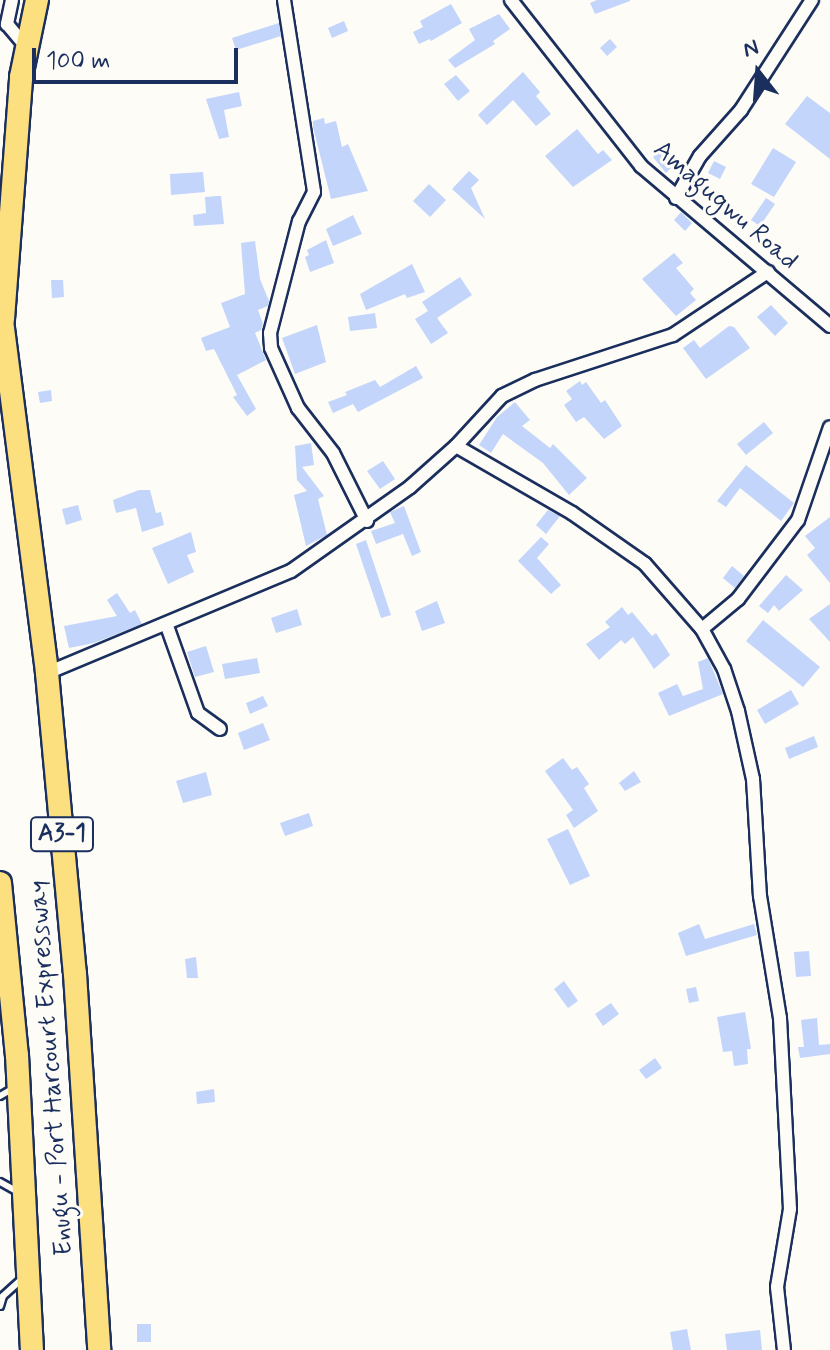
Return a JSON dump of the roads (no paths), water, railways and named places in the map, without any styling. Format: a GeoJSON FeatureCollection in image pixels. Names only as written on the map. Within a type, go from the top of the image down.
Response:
{"type":"FeatureCollection","features":[{"type":"Feature","properties":{"kind":"highway","name":"Enugu - Port Harcourt Expressway"},"geometry":{"type":"LineString","coordinates":[[37,0],[27,48],[13,160],[2,312],[47,673],[75,974],[99,1350]]}},
{"type":"Feature","properties":{"kind":"highway","name":"Enugu - Port Harcourt Expressway"},"geometry":{"type":"LineString","coordinates":[[0,883],[10,1091],[25,1196],[32,1350]]}},
{"type":"Feature","properties":{"kind":"street"},"geometry":{"type":"LineString","coordinates":[[12,0],[7,24],[27,48]]}},
{"type":"Feature","properties":{"kind":"street"},"geometry":{"type":"LineString","coordinates":[[284,0],[314,192],[299,221],[270,333],[271,348],[298,408],[333,453],[367,521]]}},
{"type":"Feature","properties":{"kind":"street","name":"Amagugwu Road"},"geometry":{"type":"LineString","coordinates":[[511,0],[641,166],[830,326]]}},
{"type":"Feature","properties":{"kind":"street"},"geometry":{"type":"LineString","coordinates":[[676,198],[700,156],[741,110],[812,0]]}},
{"type":"Feature","properties":{"kind":"street"},"geometry":{"type":"LineString","coordinates":[[47,673],[280,577],[367,521],[456,446],[495,402],[517,387],[673,335],[768,272]]}},
{"type":"Feature","properties":{"kind":"street"},"geometry":{"type":"LineString","coordinates":[[702,629],[738,599],[798,520],[830,427]]}},
{"type":"Feature","properties":{"kind":"street"},"geometry":{"type":"LineString","coordinates":[[456,446],[572,513],[635,557],[669,589],[702,629],[731,689],[753,779],[760,896],[780,1018],[790,1209],[777,1287],[784,1350]]}},
{"type":"Feature","properties":{"kind":"street"},"geometry":{"type":"LineString","coordinates":[[167,626],[198,713],[220,729]]}},
{"type":"Feature","properties":{"kind":"lane"},"geometry":{"type":"LineString","coordinates":[[0,1182],[25,1196]]}},
{"type":"Feature","properties":{"kind":"lane"},"geometry":{"type":"LineString","coordinates":[[0,1306],[3,1296],[29,1272]]}}]}
